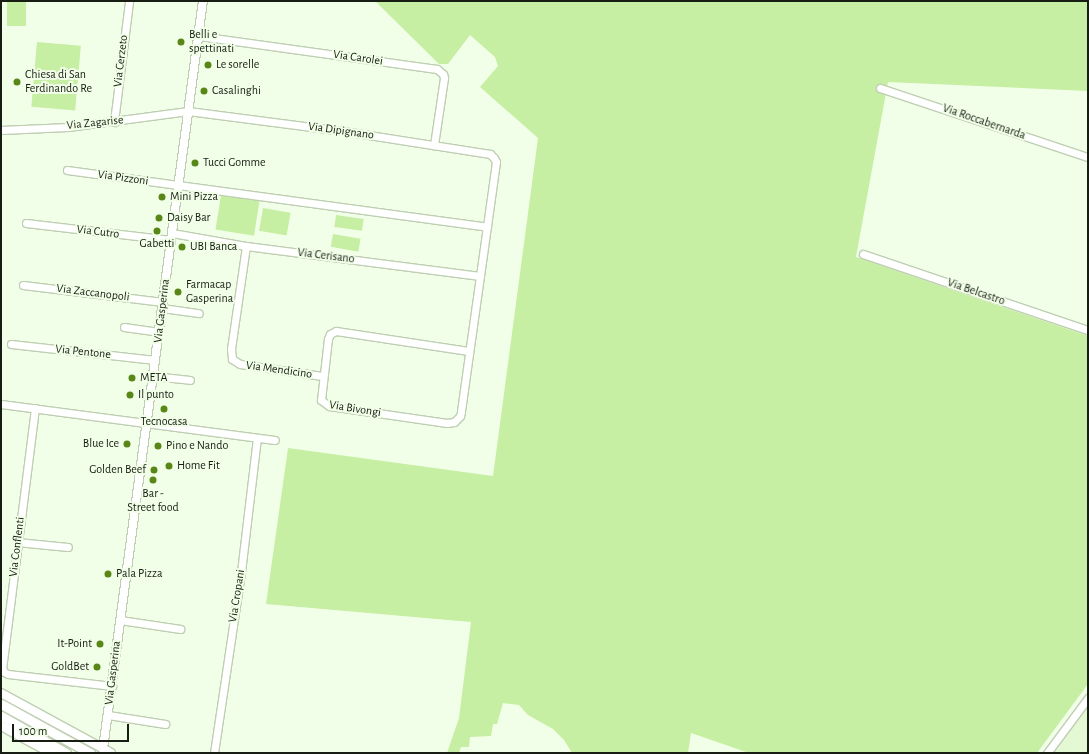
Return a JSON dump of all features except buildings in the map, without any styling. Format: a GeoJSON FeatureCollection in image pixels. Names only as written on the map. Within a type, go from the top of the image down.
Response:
{"type":"FeatureCollection","features":[{"type":"Feature","properties":{"kind":"main road"},"geometry":{"type":"LineString","coordinates":[[1,704],[90,753]]}},
{"type":"Feature","properties":{"kind":"main road"},"geometry":{"type":"LineString","coordinates":[[1,716],[66,753]]}},
{"type":"Feature","properties":{"kind":"street","name":"Via Cerzeto"},"geometry":{"type":"LineString","coordinates":[[114,122],[129,1]]}},
{"type":"Feature","properties":{"kind":"street","name":"Via Gasperina"},"geometry":{"type":"LineString","coordinates":[[107,751],[108,715],[120,620],[204,1]]}},
{"type":"Feature","properties":{"kind":"street","name":"Via Carolei"},"geometry":{"type":"LineString","coordinates":[[199,36],[437,69],[443,74],[444,78],[434,145]]}},
{"type":"Feature","properties":{"kind":"street","name":"Via Roccabernarda"},"geometry":{"type":"LineString","coordinates":[[880,88],[1088,157]]}},
{"type":"Feature","properties":{"kind":"street","name":"Via Zagarise"},"geometry":{"type":"LineString","coordinates":[[1,130],[68,127],[188,111]]}},
{"type":"Feature","properties":{"kind":"street","name":"Via Dipignano"},"geometry":{"type":"LineString","coordinates":[[188,111],[344,131],[487,153],[493,156]]}},
{"type":"Feature","properties":{"kind":"street","name":"Via Bivongi"},"geometry":{"type":"LineString","coordinates":[[469,351],[336,331],[328,337],[320,398],[327,406],[451,423],[456,421],[460,414],[487,227],[496,162],[493,156]]}},
{"type":"Feature","properties":{"kind":"street","name":"Via Pizzoni"},"geometry":{"type":"LineString","coordinates":[[67,170],[179,186]]}},
{"type":"Feature","properties":{"kind":"street"},"geometry":{"type":"LineString","coordinates":[[179,186],[487,227]]}},
{"type":"Feature","properties":{"kind":"street","name":"Via Cutro"},"geometry":{"type":"LineString","coordinates":[[26,223],[171,237]]}},
{"type":"Feature","properties":{"kind":"street","name":"Via Cerisano"},"geometry":{"type":"LineString","coordinates":[[171,237],[480,276]]}},
{"type":"Feature","properties":{"kind":"street","name":"Via Mendicino"},"geometry":{"type":"LineString","coordinates":[[246,246],[231,349],[232,359],[240,364],[322,376]]}},
{"type":"Feature","properties":{"kind":"street","name":"Via Belcastro"},"geometry":{"type":"LineString","coordinates":[[863,254],[1088,330]]}},
{"type":"Feature","properties":{"kind":"street","name":"Via Zaccanopoli"},"geometry":{"type":"LineString","coordinates":[[23,285],[163,305],[199,313]]}},
{"type":"Feature","properties":{"kind":"street"},"geometry":{"type":"LineString","coordinates":[[124,327],[159,332]]}},
{"type":"Feature","properties":{"kind":"street","name":"Via Pentone"},"geometry":{"type":"LineString","coordinates":[[11,344],[156,360]]}},
{"type":"Feature","properties":{"kind":"street"},"geometry":{"type":"LineString","coordinates":[[153,376],[190,380]]}},
{"type":"Feature","properties":{"kind":"street"},"geometry":{"type":"LineString","coordinates":[[1,404],[276,440]]}},
{"type":"Feature","properties":{"kind":"street","name":"Via Conflenti"},"geometry":{"type":"LineString","coordinates":[[35,408],[1,664],[3,670],[8,674],[112,686]]}},
{"type":"Feature","properties":{"kind":"street","name":"Via Cropani"},"geometry":{"type":"LineString","coordinates":[[214,753],[241,568],[257,438]]}},
{"type":"Feature","properties":{"kind":"street"},"geometry":{"type":"LineString","coordinates":[[17,542],[68,547]]}},
{"type":"Feature","properties":{"kind":"street"},"geometry":{"type":"LineString","coordinates":[[120,620],[180,629]]}},
{"type":"Feature","properties":{"kind":"street"},"geometry":{"type":"LineString","coordinates":[[1,694],[107,751]]}},
{"type":"Feature","properties":{"kind":"street"},"geometry":{"type":"LineString","coordinates":[[1047,753],[1088,698]]}},
{"type":"Feature","properties":{"kind":"street"},"geometry":{"type":"LineString","coordinates":[[108,715],[165,724]]}},
{"type":"Feature","properties":{"kind":"street"},"geometry":{"type":"LineString","coordinates":[[1,726],[51,753]]}},
{"type":"Feature","properties":{"kind":"shaded area"},"geometry":{"type":"Polygon","coordinates":[[[1088,706],[1088,753],[1053,753],[1088,706]]]}},
{"type":"Feature","properties":{"kind":"green space"},"geometry":{"type":"Polygon","coordinates":[[[7,1],[26,1],[26,26],[7,26],[7,1]]]}},
{"type":"Feature","properties":{"kind":"green space"},"geometry":{"type":"Polygon","coordinates":[[[375,1],[1088,1],[1088,91],[888,82],[856,257],[1088,336],[1088,684],[1037,753],[749,753],[691,733],[688,753],[572,753],[564,740],[553,729],[528,715],[519,705],[503,703],[497,724],[493,724],[491,736],[470,737],[469,747],[461,747],[459,753],[447,753],[459,718],[471,622],[266,604],[288,448],[493,476],[538,138],[480,87],[498,66],[495,57],[470,35],[448,64],[439,64],[375,1]]]}},
{"type":"Feature","properties":{"kind":"green space"},"geometry":{"type":"Polygon","coordinates":[[[37,42],[81,46],[75,111],[31,107],[37,42]]]}},
{"type":"Feature","properties":{"kind":"green space"},"geometry":{"type":"Polygon","coordinates":[[[221,195],[260,201],[254,236],[216,230],[221,195]]]}},
{"type":"Feature","properties":{"kind":"green space"},"geometry":{"type":"Polygon","coordinates":[[[263,208],[291,213],[287,236],[259,231],[263,208]]]}},
{"type":"Feature","properties":{"kind":"green space"},"geometry":{"type":"Polygon","coordinates":[[[336,215],[364,219],[362,231],[334,227],[336,215]]]}},
{"type":"Feature","properties":{"kind":"green space"},"geometry":{"type":"Polygon","coordinates":[[[333,234],[361,239],[358,252],[331,247],[333,234]]]}},
{"type":"Feature","properties":{"kind":"place","name":"Belli e spettinati"},"geometry":{"type":"Point","coordinates":[181,42]}},
{"type":"Feature","properties":{"kind":"place","name":"Le sorelle"},"geometry":{"type":"Point","coordinates":[208,65]}},
{"type":"Feature","properties":{"kind":"place","name":"Chiesa di San Ferdinando Re"},"geometry":{"type":"Point","coordinates":[17,82]}},
{"type":"Feature","properties":{"kind":"place","name":"Casalinghi"},"geometry":{"type":"Point","coordinates":[204,91]}},
{"type":"Feature","properties":{"kind":"place","name":"Tucci Gomme"},"geometry":{"type":"Point","coordinates":[195,163]}},
{"type":"Feature","properties":{"kind":"place","name":"Mini Pizza"},"geometry":{"type":"Point","coordinates":[162,197]}},
{"type":"Feature","properties":{"kind":"place","name":"Daisy Bar"},"geometry":{"type":"Point","coordinates":[159,218]}},
{"type":"Feature","properties":{"kind":"place","name":"Gabetti"},"geometry":{"type":"Point","coordinates":[157,231]}},
{"type":"Feature","properties":{"kind":"place","name":"UBI Banca"},"geometry":{"type":"Point","coordinates":[182,247]}},
{"type":"Feature","properties":{"kind":"place","name":"Farmacap Gasperina"},"geometry":{"type":"Point","coordinates":[178,292]}},
{"type":"Feature","properties":{"kind":"place","name":"META"},"geometry":{"type":"Point","coordinates":[132,378]}},
{"type":"Feature","properties":{"kind":"place","name":"Il punto"},"geometry":{"type":"Point","coordinates":[130,395]}},
{"type":"Feature","properties":{"kind":"place","name":"Tecnocasa"},"geometry":{"type":"Point","coordinates":[164,409]}},
{"type":"Feature","properties":{"kind":"place","name":"Blue Ice"},"geometry":{"type":"Point","coordinates":[127,444]}},
{"type":"Feature","properties":{"kind":"place","name":"Pino e Nando"},"geometry":{"type":"Point","coordinates":[158,446]}},
{"type":"Feature","properties":{"kind":"place","name":"Home Fit"},"geometry":{"type":"Point","coordinates":[169,466]}},
{"type":"Feature","properties":{"kind":"place","name":"Golden Beef"},"geometry":{"type":"Point","coordinates":[154,470]}},
{"type":"Feature","properties":{"kind":"place","name":"Bar - Street food"},"geometry":{"type":"Point","coordinates":[153,480]}},
{"type":"Feature","properties":{"kind":"place","name":"Pala Pizza"},"geometry":{"type":"Point","coordinates":[108,574]}},
{"type":"Feature","properties":{"kind":"place","name":"It-Point"},"geometry":{"type":"Point","coordinates":[100,644]}},
{"type":"Feature","properties":{"kind":"place","name":"GoldBet"},"geometry":{"type":"Point","coordinates":[97,667]}}]}
